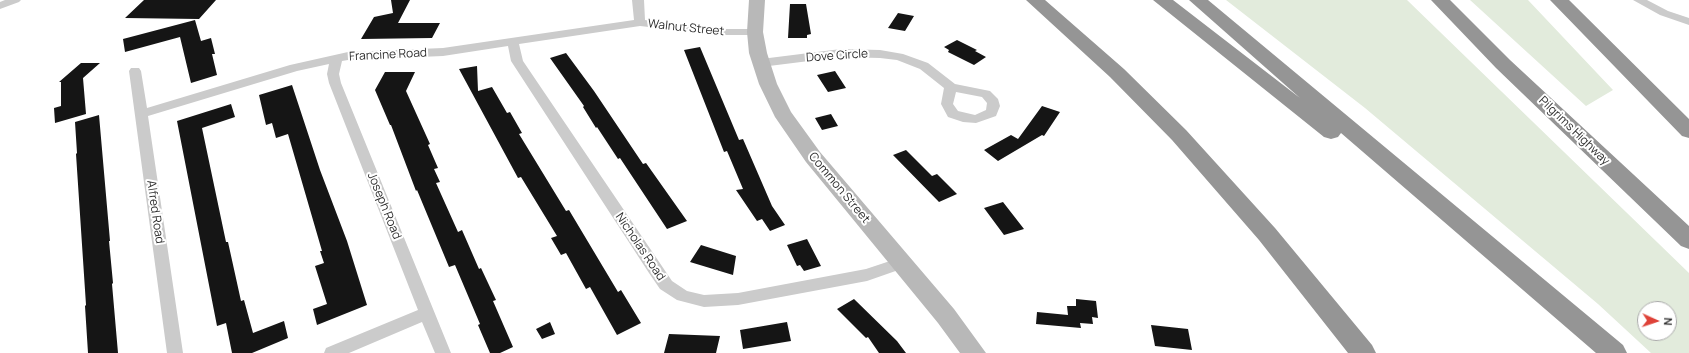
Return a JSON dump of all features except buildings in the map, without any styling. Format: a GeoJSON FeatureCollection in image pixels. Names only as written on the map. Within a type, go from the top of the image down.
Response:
{"type":"FeatureCollection","features":[{"type":"Feature","properties":{"kind":"highway"},"geometry":{"type":"LineString","coordinates":[[1035,0],[1132,87]]}},
{"type":"Feature","properties":{"kind":"highway"},"geometry":{"type":"LineString","coordinates":[[1052,0],[1132,87],[1179,135],[1253,218],[1357,347]]}},
{"type":"Feature","properties":{"kind":"highway"},"geometry":{"type":"LineString","coordinates":[[1162,0],[1411,195],[1501,255]]}},
{"type":"Feature","properties":{"kind":"highway"},"geometry":{"type":"LineString","coordinates":[[1198,0],[1258,53],[1501,255],[1614,353]]}},
{"type":"Feature","properties":{"kind":"highway"},"geometry":{"type":"LineString","coordinates":[[1434,0],[1460,20]]}},
{"type":"Feature","properties":{"kind":"highway"},"geometry":{"type":"LineString","coordinates":[[1440,0],[1460,20]]}},
{"type":"Feature","properties":{"kind":"highway"},"geometry":{"type":"LineString","coordinates":[[1559,0],[1689,131]]}},
{"type":"Feature","properties":{"kind":"highway"},"geometry":{"type":"LineString","coordinates":[[1566,0],[1624,65]]}},
{"type":"Feature","properties":{"kind":"highway","name":"Pilgrims Highway"},"geometry":{"type":"LineString","coordinates":[[1460,20],[1689,240]]}},
{"type":"Feature","properties":{"kind":"street"},"geometry":{"type":"LineString","coordinates":[[0,6],[15,0]]}},
{"type":"Feature","properties":{"kind":"street","name":"Walnut Street"},"geometry":{"type":"LineString","coordinates":[[638,0],[640,23],[721,32],[755,32]]}},
{"type":"Feature","properties":{"kind":"street","name":"Common Street"},"geometry":{"type":"LineString","coordinates":[[757,0],[755,32],[761,63],[778,104],[799,139],[946,316],[974,353]]}},
{"type":"Feature","properties":{"kind":"street"},"geometry":{"type":"LineString","coordinates":[[1639,0],[1664,13],[1689,22]]}},
{"type":"Feature","properties":{"kind":"street","name":"Francine Road"},"geometry":{"type":"LineString","coordinates":[[141,114],[294,68],[337,58],[433,53],[640,23]]}},
{"type":"Feature","properties":{"kind":"street","name":"Nicholas Road"},"geometry":{"type":"LineString","coordinates":[[513,41],[517,61],[654,269],[666,285],[683,296],[709,301],[738,299],[867,275],[902,263]]}},
{"type":"Feature","properties":{"kind":"street","name":"Dove Circle"},"geometry":{"type":"LineString","coordinates":[[761,63],[841,53],[880,54],[899,57],[924,66],[951,87]]}},
{"type":"Feature","properties":{"kind":"street","name":"Joseph Road"},"geometry":{"type":"LineString","coordinates":[[337,58],[334,84],[443,353]]}},
{"type":"Feature","properties":{"kind":"street","name":"Alfred Road"},"geometry":{"type":"LineString","coordinates":[[135,71],[175,353]]}},
{"type":"Feature","properties":{"kind":"street"},"geometry":{"type":"LineString","coordinates":[[332,353],[426,313]]}},
{"type":"Feature","properties":{"kind":"green space"},"geometry":{"type":"Polygon","coordinates":[[[1226,0],[1407,0],[1689,273],[1689,353],[1651,353],[1638,341],[1677,341],[1677,301],[1637,301],[1637,340],[1598,304],[1365,108],[1226,0]]]}},
{"type":"Feature","properties":{"kind":"green space"},"geometry":{"type":"Polygon","coordinates":[[[1470,0],[1528,0],[1613,90],[1586,106],[1470,0]]]}}]}
